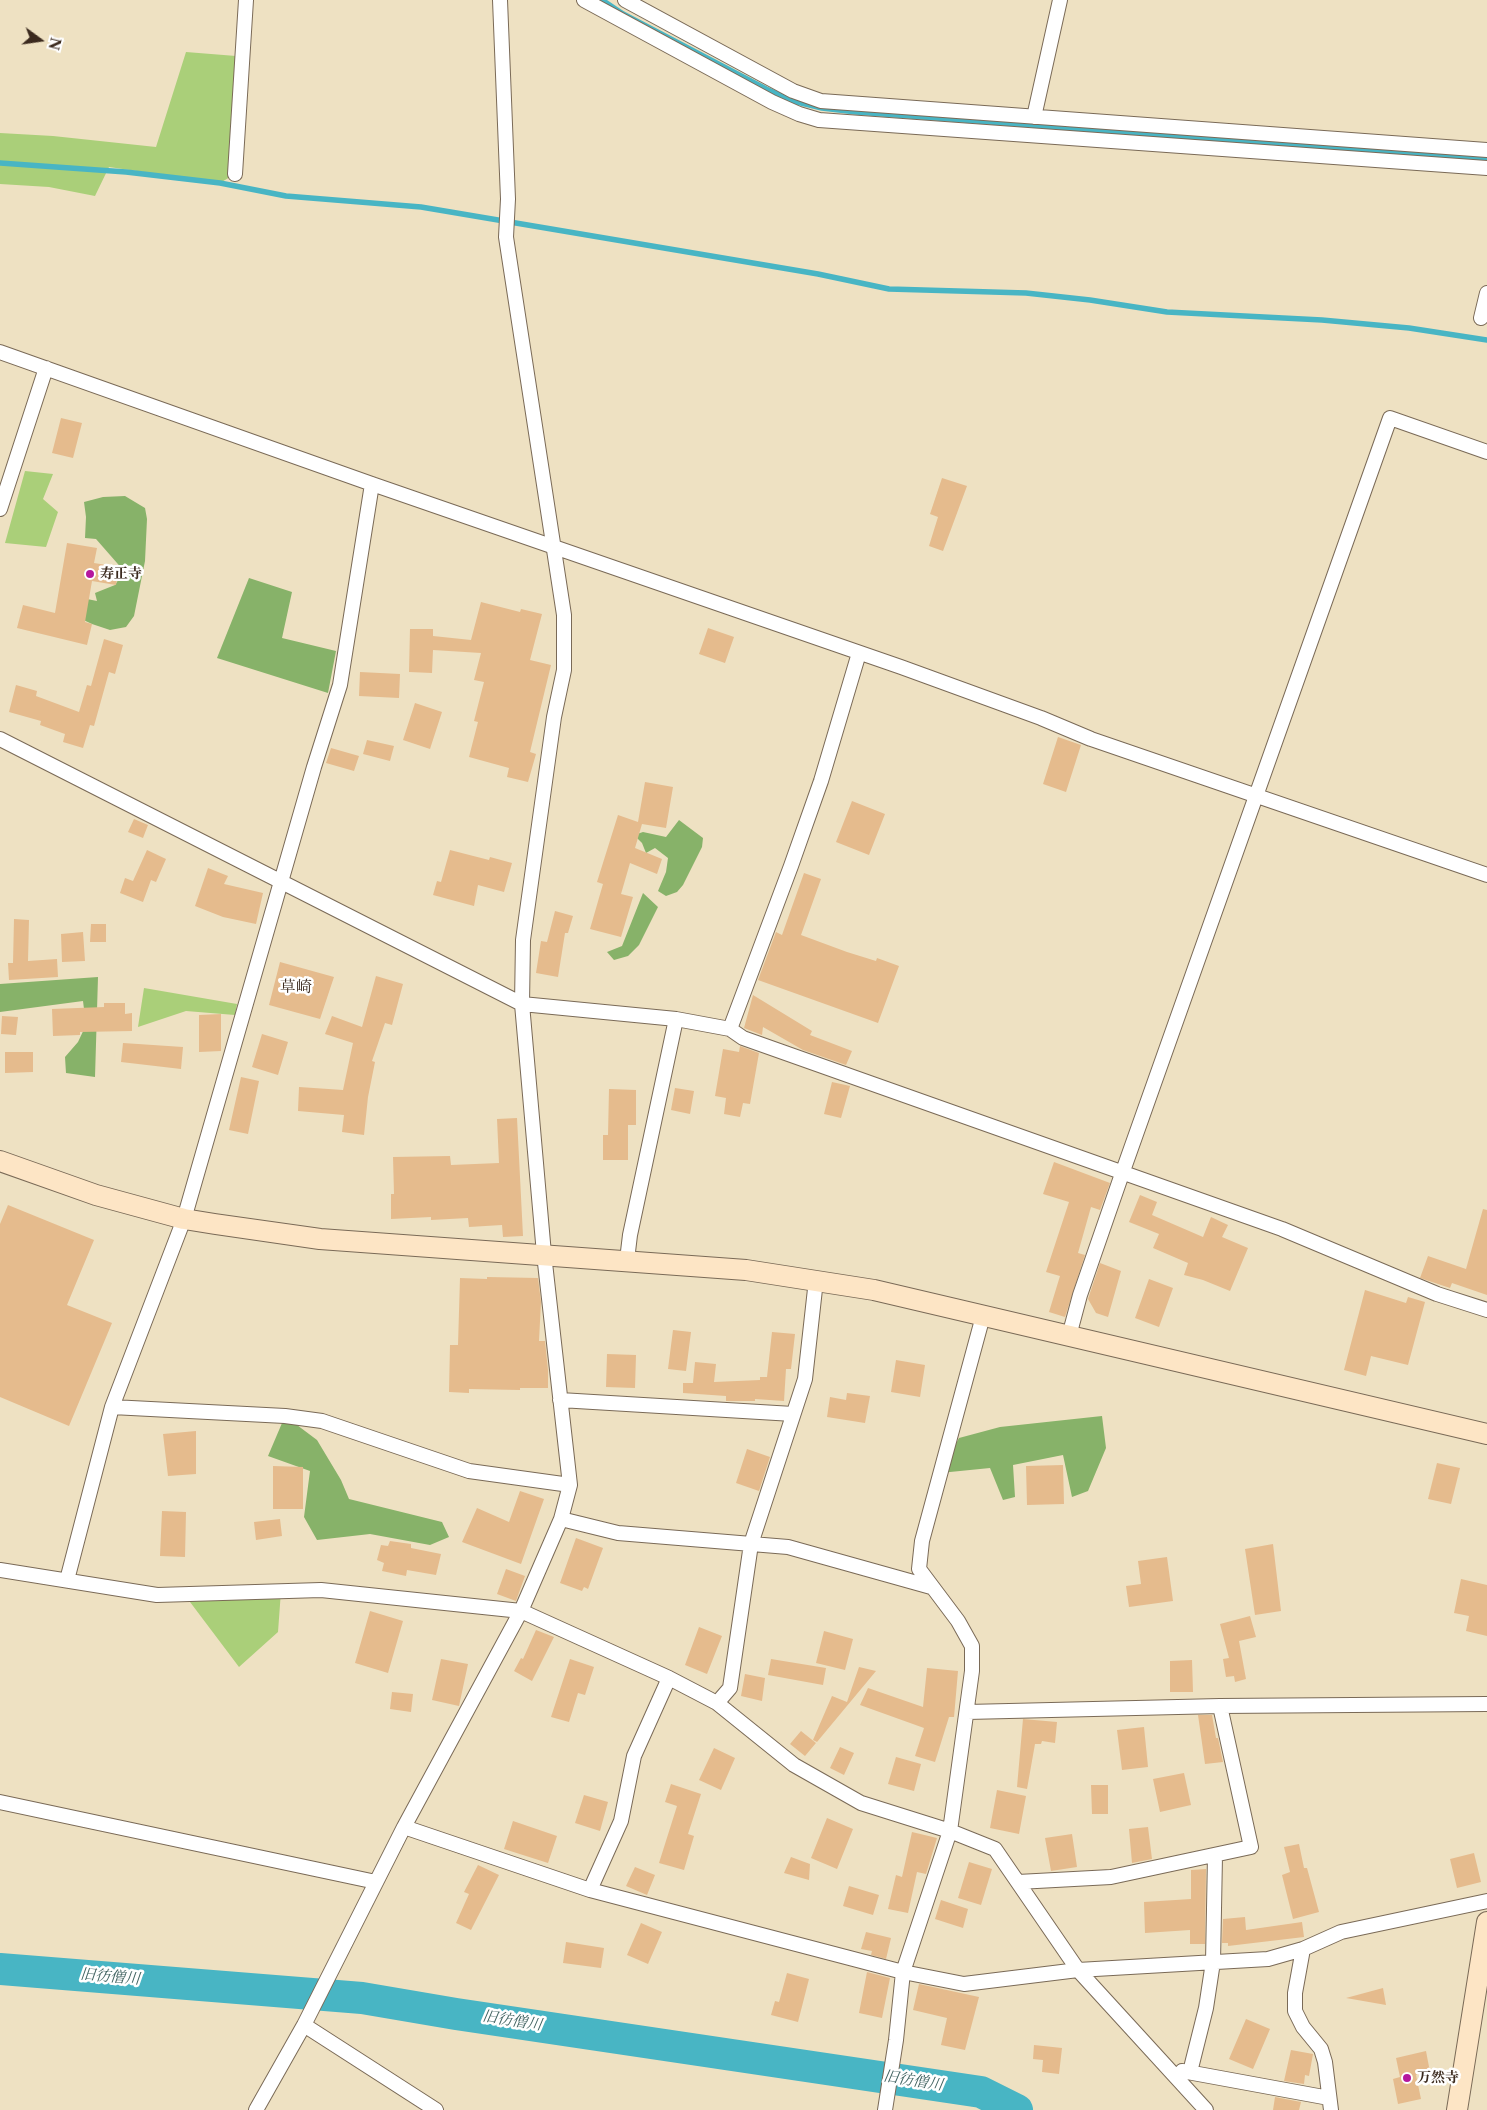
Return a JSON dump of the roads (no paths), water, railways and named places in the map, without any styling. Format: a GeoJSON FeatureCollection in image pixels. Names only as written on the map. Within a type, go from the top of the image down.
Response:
{"type":"FeatureCollection","features":[{"type":"Feature","properties":{"kind":"street"},"geometry":{"type":"LineString","coordinates":[[235,174],[246,0]]}},
{"type":"Feature","properties":{"kind":"street"},"geometry":{"type":"LineString","coordinates":[[256,2110],[304,2025],[404,1827],[521,1611],[562,1519],[570,1485],[544,1254],[522,1004],[522,940],[554,717],[564,670],[564,615],[506,237],[508,199],[500,0]]}},
{"type":"Feature","properties":{"kind":"street"},"geometry":{"type":"LineString","coordinates":[[584,0],[772,102],[799,114],[819,120],[1487,168]]}},
{"type":"Feature","properties":{"kind":"street"},"geometry":{"type":"LineString","coordinates":[[625,0],[793,90],[821,101],[1487,150]]}},
{"type":"Feature","properties":{"kind":"street"},"geometry":{"type":"LineString","coordinates":[[1034,117],[1060,0]]}},
{"type":"Feature","properties":{"kind":"street"},"geometry":{"type":"LineString","coordinates":[[1482,318],[1487,293]]}},
{"type":"Feature","properties":{"kind":"street"},"geometry":{"type":"LineString","coordinates":[[0,352],[372,484],[859,653],[1041,718],[1091,739],[1256,794],[1487,875]]}},
{"type":"Feature","properties":{"kind":"street"},"geometry":{"type":"LineString","coordinates":[[0,508],[46,368]]}},
{"type":"Feature","properties":{"kind":"street"},"geometry":{"type":"LineString","coordinates":[[1069,1336],[1080,1295],[1123,1171],[1390,418],[1487,452]]}},
{"type":"Feature","properties":{"kind":"street"},"geometry":{"type":"LineString","coordinates":[[67,1580],[112,1408],[184,1219],[280,883],[340,685],[372,484]]}},
{"type":"Feature","properties":{"kind":"street"},"geometry":{"type":"LineString","coordinates":[[730,1029],[821,781],[859,653]]}},
{"type":"Feature","properties":{"kind":"street"},"geometry":{"type":"LineString","coordinates":[[0,739],[280,883],[522,1004],[676,1019],[730,1029],[743,1038],[1123,1171],[1282,1229],[1437,1294],[1487,1310]]}},
{"type":"Feature","properties":{"kind":"street"},"geometry":{"type":"LineString","coordinates":[[626,1260],[676,1019]]}},
{"type":"Feature","properties":{"kind":"street"},"geometry":{"type":"LineString","coordinates":[[0,1161],[96,1195],[184,1219],[320,1239],[746,1270],[874,1290],[1487,1434]]}},
{"type":"Feature","properties":{"kind":"street"},"geometry":{"type":"LineString","coordinates":[[717,1703],[730,1688],[751,1544],[804,1379],[816,1280]]}},
{"type":"Feature","properties":{"kind":"street"},"geometry":{"type":"LineString","coordinates":[[885,2110],[896,2040],[902,1972],[950,1831],[972,1671],[972,1646],[958,1621],[931,1587],[919,1568],[922,1541],[983,1316]]}},
{"type":"Feature","properties":{"kind":"street"},"geometry":{"type":"LineString","coordinates":[[560,1400],[793,1414]]}},
{"type":"Feature","properties":{"kind":"street"},"geometry":{"type":"LineString","coordinates":[[112,1408],[285,1416],[322,1420],[469,1471],[570,1485]]}},
{"type":"Feature","properties":{"kind":"street"},"geometry":{"type":"LineString","coordinates":[[562,1519],[618,1533],[788,1547],[931,1587]]}},
{"type":"Feature","properties":{"kind":"street"},"geometry":{"type":"LineString","coordinates":[[0,1570],[156,1595],[321,1590],[521,1611],[669,1678],[717,1703],[794,1765],[861,1803],[950,1831],[995,1849],[1078,1970],[1206,2110]]}},
{"type":"Feature","properties":{"kind":"street"},"geometry":{"type":"LineString","coordinates":[[590,1890],[621,1821],[634,1756],[669,1678]]}},
{"type":"Feature","properties":{"kind":"street"},"geometry":{"type":"LineString","coordinates":[[967,1712],[1220,1706],[1487,1704]]}},
{"type":"Feature","properties":{"kind":"street"},"geometry":{"type":"LineString","coordinates":[[1018,1882],[1111,1877],[1251,1847],[1220,1706]]}},
{"type":"Feature","properties":{"kind":"street"},"geometry":{"type":"LineString","coordinates":[[0,1802],[376,1882]]}},
{"type":"Feature","properties":{"kind":"street"},"geometry":{"type":"LineString","coordinates":[[404,1827],[590,1890],[902,1972],[964,1984],[1078,1970],[1268,1959],[1303,1949],[1341,1932],[1487,1901]]}},
{"type":"Feature","properties":{"kind":"street"},"geometry":{"type":"LineString","coordinates":[[1190,2072],[1206,2008],[1213,1962],[1215,1856]]}},
{"type":"Feature","properties":{"kind":"street"},"geometry":{"type":"LineString","coordinates":[[1457,2110],[1487,1922]]}},
{"type":"Feature","properties":{"kind":"street"},"geometry":{"type":"LineString","coordinates":[[1171,2071],[1190,2072],[1330,2104],[1325,2062],[1321,2049],[1303,2027],[1295,2011],[1295,1993],[1303,1949]]}},
{"type":"Feature","properties":{"kind":"street"},"geometry":{"type":"LineString","coordinates":[[304,2025],[436,2110]]}},
{"type":"Feature","properties":{"kind":"waterway"},"geometry":{"type":"LineString","coordinates":[[602,0],[623,14],[766,89],[793,101],[822,108],[1487,159]]}},
{"type":"Feature","properties":{"kind":"waterway"},"geometry":{"type":"LineString","coordinates":[[0,163],[126,172],[220,183],[286,196],[421,207],[818,274],[889,289],[1026,293],[1090,300],[1167,312],[1322,320],[1409,328],[1487,340]]}},
{"type":"Feature","properties":{"kind":"waterway","name":"旧彷僧川"},"geometry":{"type":"LineString","coordinates":[[0,1969],[362,1998],[456,2014],[981,2092],[1017,2110]]}},
{"type":"Feature","properties":{"kind":"place","name":"寿正寺"},"geometry":{"type":"Point","coordinates":[90,574]}},
{"type":"Feature","properties":{"kind":"place","name":"万然寺"},"geometry":{"type":"Point","coordinates":[1407,2078]}},
{"type":"Feature","properties":{"kind":"district","name":"草崎"},"geometry":{"type":"Point","coordinates":[296,987]}}]}
